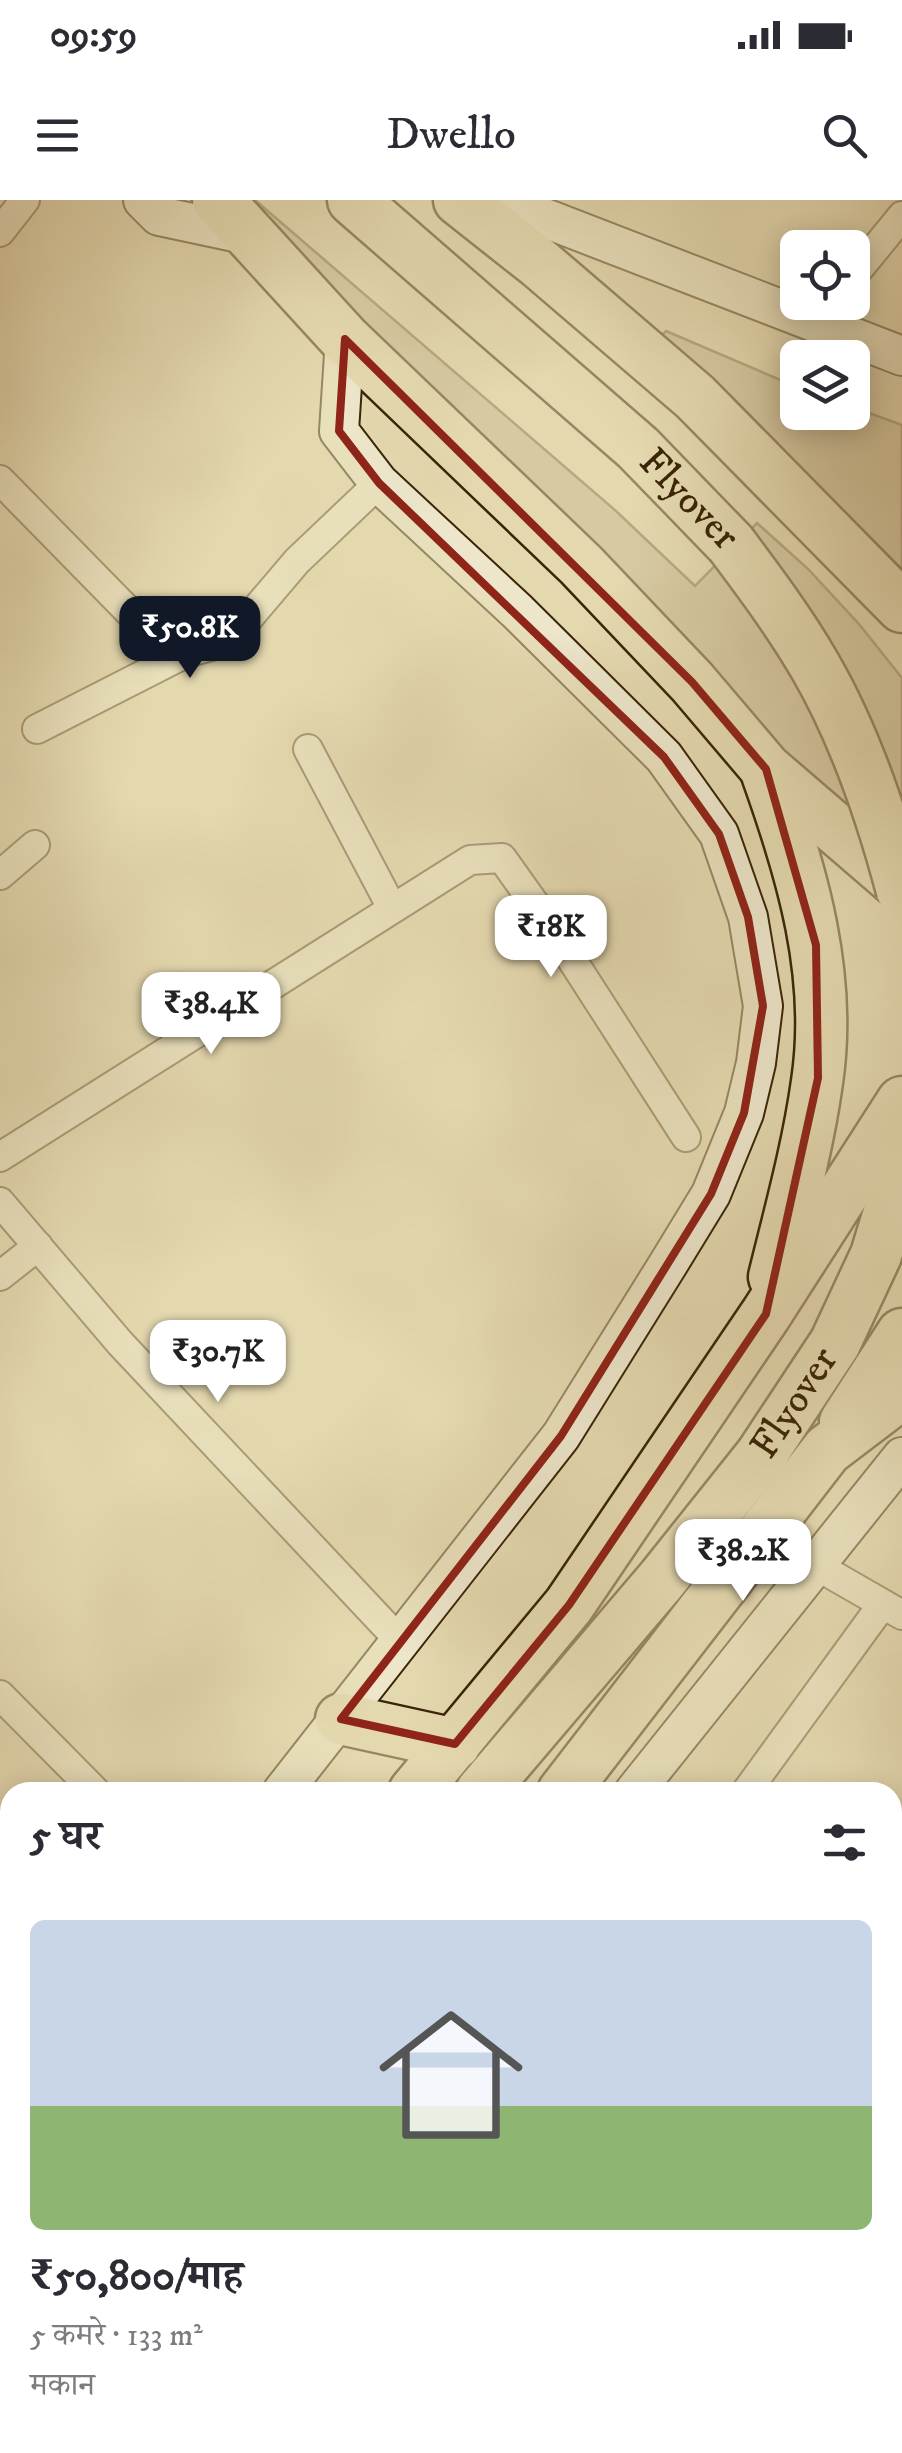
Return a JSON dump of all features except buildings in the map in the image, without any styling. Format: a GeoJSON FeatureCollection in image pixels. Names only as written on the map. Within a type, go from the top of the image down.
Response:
{"type":"FeatureCollection","features":[{"type":"Feature","properties":{"kind":"highway"},"geometry":{"type":"LineString","coordinates":[[218,200],[345,339],[581,565],[692,682],[766,769],[902,889]]}},
{"type":"Feature","properties":{"kind":"highway","name":"Flyover"},"geometry":{"type":"LineString","coordinates":[[353,200],[638,448],[731,544],[817,670],[864,774],[902,889]]}},
{"type":"Feature","properties":{"kind":"highway"},"geometry":{"type":"LineString","coordinates":[[458,200],[540,264],[695,398],[902,606]]}},
{"type":"Feature","properties":{"kind":"highway"},"geometry":{"type":"LineString","coordinates":[[766,769],[798,860],[816,945],[820,1011],[818,1078],[766,1314]]}},
{"type":"Feature","properties":{"kind":"highway"},"geometry":{"type":"LineString","coordinates":[[422,1782],[569,1605],[766,1314],[902,1102]]}},
{"type":"Feature","properties":{"kind":"highway","name":"Flyover"},"geometry":{"type":"LineString","coordinates":[[489,1782],[761,1455],[835,1343],[876,1255],[902,1170]]}},
{"type":"Feature","properties":{"kind":"highway"},"geometry":{"type":"LineString","coordinates":[[570,1782],[827,1450],[902,1334]]}},
{"type":"Feature","properties":{"kind":"highway"},"geometry":{"type":"LineString","coordinates":[[827,1450],[902,1393]]}},
{"type":"Feature","properties":{"kind":"highway"},"geometry":{"type":"LineString","coordinates":[[342,1718],[454,1744]]}},
{"type":"Feature","properties":{"kind":"street"},"geometry":{"type":"LineString","coordinates":[[0,232],[26,200]]}},
{"type":"Feature","properties":{"kind":"street"},"geometry":{"type":"LineString","coordinates":[[143,200],[159,216],[253,236]]}},
{"type":"Feature","properties":{"kind":"street"},"geometry":{"type":"LineString","coordinates":[[498,200],[780,297]]}},
{"type":"Feature","properties":{"kind":"street"},"geometry":{"type":"LineString","coordinates":[[870,256],[902,216]]}},
{"type":"Feature","properties":{"kind":"street"},"geometry":{"type":"LineString","coordinates":[[838,320],[902,356]]}},
{"type":"Feature","properties":{"kind":"street"},"geometry":{"type":"LineString","coordinates":[[290,1782],[562,1436],[711,1194],[744,1114],[763,1006],[748,916],[719,834],[664,757],[518,612],[379,483],[339,430],[345,339]]}},
{"type":"Feature","properties":{"kind":"street"},"geometry":{"type":"LineString","coordinates":[[0,480],[148,631],[186,653]]}},
{"type":"Feature","properties":{"kind":"street"},"geometry":{"type":"LineString","coordinates":[[37,729],[186,653],[229,642],[297,561],[379,483]]}},
{"type":"Feature","properties":{"kind":"street"},"geometry":{"type":"LineString","coordinates":[[308,749],[392,908]]}},
{"type":"Feature","properties":{"kind":"street"},"geometry":{"type":"LineString","coordinates":[[0,875],[36,845]]}},
{"type":"Feature","properties":{"kind":"street"},"geometry":{"type":"LineString","coordinates":[[0,1157],[470,860],[502,858],[686,1137]]}},
{"type":"Feature","properties":{"kind":"street"},"geometry":{"type":"LineString","coordinates":[[0,1202],[120,1343],[400,1642]]}},
{"type":"Feature","properties":{"kind":"street"},"geometry":{"type":"LineString","coordinates":[[0,1276],[38,1246]]}},
{"type":"Feature","properties":{"kind":"street"},"geometry":{"type":"LineString","coordinates":[[642,1782],[902,1457]]}},
{"type":"Feature","properties":{"kind":"street"},"geometry":{"type":"LineString","coordinates":[[754,1782],[892,1610],[817,1566]]}},
{"type":"Feature","properties":{"kind":"street"},"geometry":{"type":"LineString","coordinates":[[0,1695],[86,1782]]}},
{"type":"Feature","properties":{"kind":"highlighted area"},"geometry":{"type":"Polygon","coordinates":[[[345,339],[692,682],[766,769],[816,945],[818,1078],[766,1314],[569,1605],[455,1744],[341,1719],[561,1436],[711,1194],[744,1113],[763,1006],[748,917],[719,834],[664,757],[379,483],[339,431],[345,339]]]}},
{"type":"Feature","properties":{"kind":"shaded area"},"geometry":{"type":"Polygon","coordinates":[[[222,200],[255,200],[616,511],[695,586],[757,523],[808,569],[902,678],[902,873],[222,200]]]}},
{"type":"Feature","properties":{"kind":"shaded area"},"geometry":{"type":"Polygon","coordinates":[[[666,331],[780,380],[780,430],[870,430],[870,413],[902,425],[902,573],[653,344],[666,331]]]}}]}
